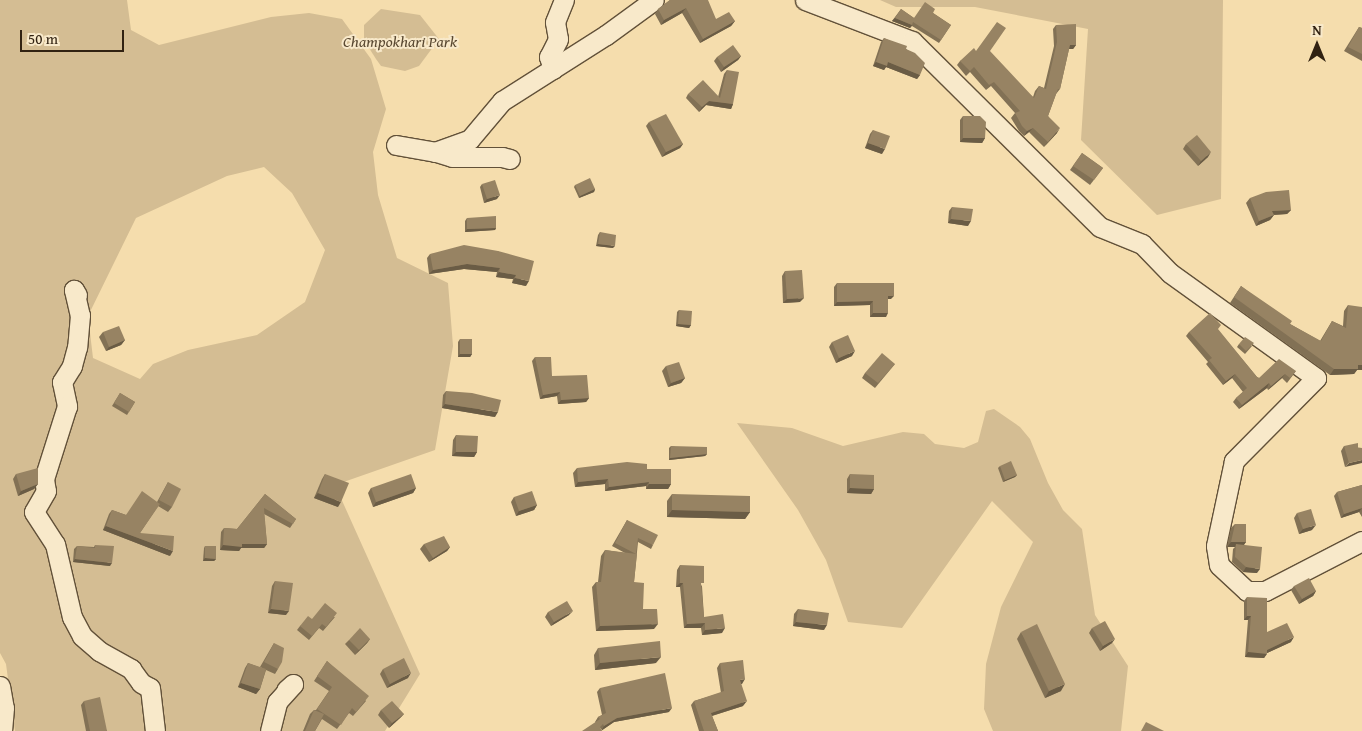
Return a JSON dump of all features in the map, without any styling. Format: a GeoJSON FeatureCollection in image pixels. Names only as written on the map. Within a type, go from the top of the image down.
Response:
{"type":"FeatureCollection","features":[{"type":"Feature","properties":{"kind":"street"},"geometry":{"type":"LineString","coordinates":[[553,69],[549,57],[558,39],[555,22],[564,0]]}},
{"type":"Feature","properties":{"kind":"street"},"geometry":{"type":"LineString","coordinates":[[435,152],[470,139],[502,101],[606,35],[654,0]]}},
{"type":"Feature","properties":{"kind":"street"},"geometry":{"type":"LineString","coordinates":[[805,0],[912,41],[1100,227],[1142,244],[1170,273],[1316,378],[1234,461],[1216,546],[1219,565],[1247,591],[1265,591],[1362,540]]}},
{"type":"Feature","properties":{"kind":"street"},"geometry":{"type":"LineString","coordinates":[[396,145],[452,157],[502,157],[510,159]]}},
{"type":"Feature","properties":{"kind":"street"},"geometry":{"type":"LineString","coordinates":[[76,295],[74,290],[80,315],[77,347],[72,366],[62,382],[67,406],[44,479],[46,492],[34,512],[55,544],[69,608],[82,636],[99,652],[131,669],[141,683],[150,688],[155,731]]}},
{"type":"Feature","properties":{"kind":"street"},"geometry":{"type":"LineString","coordinates":[[270,731],[277,702],[293,684],[286,690]]}},
{"type":"Feature","properties":{"kind":"street"},"geometry":{"type":"LineString","coordinates":[[0,686],[4,708],[2,731]]}},
{"type":"Feature","properties":{"kind":"green space"},"geometry":{"type":"Polygon","coordinates":[[[0,0],[127,0],[131,30],[159,45],[271,17],[309,13],[342,19],[371,59],[386,109],[373,152],[378,195],[397,258],[448,283],[453,346],[435,450],[335,485],[420,674],[385,731],[15,731],[6,664],[0,653],[0,0]],[[264,167],[227,176],[136,218],[88,316],[93,358],[140,379],[153,364],[188,350],[257,335],[305,302],[325,250],[292,193],[264,167]]]}},
{"type":"Feature","properties":{"kind":"green space"},"geometry":{"type":"Polygon","coordinates":[[[880,0],[1223,0],[1221,199],[1157,215],[1081,140],[1088,29],[975,7],[896,7],[880,0]]]}},
{"type":"Feature","properties":{"kind":"green space","name":"Champokhari Park"},"geometry":{"type":"Polygon","coordinates":[[[381,9],[420,15],[439,39],[419,66],[405,71],[381,66],[376,59],[364,40],[364,25],[381,9]]]}},
{"type":"Feature","properties":{"kind":"green space"},"geometry":{"type":"Polygon","coordinates":[[[994,409],[1020,427],[1030,439],[1048,483],[1063,510],[1082,529],[1095,615],[1128,666],[1121,731],[993,731],[984,709],[986,664],[1001,607],[1033,542],[992,501],[902,628],[848,622],[826,560],[798,510],[737,423],[792,428],[843,446],[903,432],[924,434],[935,444],[964,448],[978,442],[986,411],[994,409]]]}},
{"type":"Feature","properties":{"kind":"building"},"geometry":{"type":"Polygon","coordinates":[[[670,0],[708,0],[716,19],[729,12],[735,21],[703,39],[686,8],[664,20],[658,9],[670,0]]]}},
{"type":"Feature","properties":{"kind":"building"},"geometry":{"type":"Polygon","coordinates":[[[925,2],[935,9],[933,13],[951,25],[941,40],[913,22],[912,25],[895,18],[901,9],[914,18],[925,2]]]}},
{"type":"Feature","properties":{"kind":"building"},"geometry":{"type":"Polygon","coordinates":[[[997,22],[1006,28],[990,51],[1034,98],[1039,86],[1046,89],[1057,42],[1056,25],[1076,24],[1076,45],[1070,45],[1060,89],[1058,89],[1048,116],[1060,128],[1048,142],[1033,128],[1027,131],[1022,126],[1015,113],[1020,111],[994,82],[989,85],[974,67],[970,71],[960,61],[974,48],[976,51],[997,22]]]}},
{"type":"Feature","properties":{"kind":"building"},"geometry":{"type":"Polygon","coordinates":[[[1359,27],[1362,28],[1362,54],[1348,47],[1359,27]]]}},
{"type":"Feature","properties":{"kind":"building"},"geometry":{"type":"Polygon","coordinates":[[[884,38],[907,46],[906,49],[915,53],[925,63],[920,75],[888,62],[887,66],[876,62],[884,38]]]}},
{"type":"Feature","properties":{"kind":"building"},"geometry":{"type":"Polygon","coordinates":[[[733,45],[741,56],[724,67],[717,57],[733,45]]]}},
{"type":"Feature","properties":{"kind":"building"},"geometry":{"type":"Polygon","coordinates":[[[727,70],[739,72],[733,104],[709,101],[702,107],[688,94],[703,80],[720,98],[727,70]]]}},
{"type":"Feature","properties":{"kind":"building"},"geometry":{"type":"Polygon","coordinates":[[[666,114],[683,144],[666,152],[649,122],[666,114]]]}},
{"type":"Feature","properties":{"kind":"building"},"geometry":{"type":"Polygon","coordinates":[[[963,116],[980,116],[986,122],[985,138],[963,138],[963,116]]]}},
{"type":"Feature","properties":{"kind":"building"},"geometry":{"type":"Polygon","coordinates":[[[873,130],[890,136],[885,149],[868,143],[873,130]]]}},
{"type":"Feature","properties":{"kind":"building"},"geometry":{"type":"Polygon","coordinates":[[[1197,135],[1211,152],[1201,161],[1186,144],[1197,135]]]}},
{"type":"Feature","properties":{"kind":"building"},"geometry":{"type":"Polygon","coordinates":[[[1082,153],[1103,168],[1094,180],[1073,166],[1082,153]]]}},
{"type":"Feature","properties":{"kind":"building"},"geometry":{"type":"Polygon","coordinates":[[[590,178],[595,189],[580,196],[575,185],[590,178]]]}},
{"type":"Feature","properties":{"kind":"building"},"geometry":{"type":"Polygon","coordinates":[[[495,180],[500,195],[487,199],[482,184],[495,180]]]}},
{"type":"Feature","properties":{"kind":"building"},"geometry":{"type":"Polygon","coordinates":[[[1289,190],[1291,210],[1272,211],[1274,215],[1259,221],[1250,198],[1266,192],[1289,190]]]}},
{"type":"Feature","properties":{"kind":"building"},"geometry":{"type":"Polygon","coordinates":[[[952,207],[973,209],[971,221],[951,219],[952,207]]]}},
{"type":"Feature","properties":{"kind":"building"},"geometry":{"type":"Polygon","coordinates":[[[496,216],[496,228],[467,229],[467,218],[496,216]]]}},
{"type":"Feature","properties":{"kind":"building"},"geometry":{"type":"Polygon","coordinates":[[[600,232],[616,235],[615,246],[598,244],[600,232]]]}},
{"type":"Feature","properties":{"kind":"building"},"geometry":{"type":"Polygon","coordinates":[[[464,245],[498,251],[534,261],[529,281],[515,278],[516,275],[499,272],[500,268],[467,264],[433,270],[430,254],[464,245]]]}},
{"type":"Feature","properties":{"kind":"building"},"geometry":{"type":"Polygon","coordinates":[[[802,270],[804,298],[787,299],[785,271],[802,270]]]}},
{"type":"Feature","properties":{"kind":"building"},"geometry":{"type":"Polygon","coordinates":[[[837,283],[894,283],[894,296],[888,296],[888,313],[873,313],[873,301],[837,302],[837,283]]]}},
{"type":"Feature","properties":{"kind":"building"},"geometry":{"type":"Polygon","coordinates":[[[1241,286],[1292,321],[1290,324],[1321,341],[1332,321],[1346,328],[1348,305],[1362,307],[1362,365],[1358,365],[1358,369],[1334,369],[1234,297],[1241,286]]]}},
{"type":"Feature","properties":{"kind":"building"},"geometry":{"type":"Polygon","coordinates":[[[679,310],[692,311],[691,325],[678,324],[679,310]]]}},
{"type":"Feature","properties":{"kind":"building"},"geometry":{"type":"Polygon","coordinates":[[[1210,313],[1221,325],[1218,329],[1257,377],[1259,378],[1279,359],[1296,371],[1290,378],[1285,374],[1271,386],[1269,383],[1242,405],[1236,398],[1247,388],[1235,374],[1226,381],[1209,360],[1212,358],[1189,332],[1210,313]]]}},
{"type":"Feature","properties":{"kind":"building"},"geometry":{"type":"Polygon","coordinates":[[[119,326],[125,340],[109,347],[103,332],[119,326]]]}},
{"type":"Feature","properties":{"kind":"building"},"geometry":{"type":"Polygon","coordinates":[[[848,335],[855,351],[839,358],[832,342],[848,335]]]}},
{"type":"Feature","properties":{"kind":"building"},"geometry":{"type":"Polygon","coordinates":[[[1245,337],[1254,343],[1246,351],[1239,344],[1245,337]]]}},
{"type":"Feature","properties":{"kind":"building"},"geometry":{"type":"Polygon","coordinates":[[[460,339],[472,339],[472,354],[460,354],[460,339]]]}},
{"type":"Feature","properties":{"kind":"building"},"geometry":{"type":"Polygon","coordinates":[[[882,353],[895,364],[878,383],[865,373],[882,353]]]}},
{"type":"Feature","properties":{"kind":"building"},"geometry":{"type":"Polygon","coordinates":[[[535,357],[551,357],[552,376],[587,375],[589,398],[561,400],[560,392],[543,395],[535,357]]]}},
{"type":"Feature","properties":{"kind":"building"},"geometry":{"type":"Polygon","coordinates":[[[679,362],[685,378],[671,383],[666,366],[679,362]]]}},
{"type":"Feature","properties":{"kind":"building"},"geometry":{"type":"Polygon","coordinates":[[[446,391],[472,393],[501,400],[498,412],[445,404],[446,391]]]}},
{"type":"Feature","properties":{"kind":"building"},"geometry":{"type":"Polygon","coordinates":[[[120,393],[135,402],[129,412],[114,403],[120,393]]]}},
{"type":"Feature","properties":{"kind":"building"},"geometry":{"type":"Polygon","coordinates":[[[456,435],[478,436],[477,452],[456,452],[456,435]]]}},
{"type":"Feature","properties":{"kind":"building"},"geometry":{"type":"Polygon","coordinates":[[[1358,443],[1358,448],[1362,448],[1362,460],[1349,463],[1344,446],[1358,443]]]}},
{"type":"Feature","properties":{"kind":"building"},"geometry":{"type":"Polygon","coordinates":[[[671,446],[707,447],[707,454],[670,458],[671,446]]]}},
{"type":"Feature","properties":{"kind":"building"},"geometry":{"type":"Polygon","coordinates":[[[1011,461],[1017,475],[1005,480],[1000,466],[1011,461]]]}},
{"type":"Feature","properties":{"kind":"building"},"geometry":{"type":"Polygon","coordinates":[[[627,462],[647,464],[647,469],[671,469],[671,484],[649,484],[649,482],[609,487],[608,479],[578,482],[577,468],[627,462]]]}},
{"type":"Feature","properties":{"kind":"building"},"geometry":{"type":"Polygon","coordinates":[[[38,468],[38,484],[21,491],[16,474],[38,468]]]}},
{"type":"Feature","properties":{"kind":"building"},"geometry":{"type":"Polygon","coordinates":[[[325,474],[349,483],[341,502],[318,493],[325,474]]]}},
{"type":"Feature","properties":{"kind":"building"},"geometry":{"type":"Polygon","coordinates":[[[411,474],[416,488],[376,502],[371,488],[411,474]]]}},
{"type":"Feature","properties":{"kind":"building"},"geometry":{"type":"Polygon","coordinates":[[[850,474],[874,475],[874,489],[850,488],[850,474]]]}},
{"type":"Feature","properties":{"kind":"building"},"geometry":{"type":"Polygon","coordinates":[[[168,482],[181,489],[172,507],[159,500],[168,482]]]}},
{"type":"Feature","properties":{"kind":"building"},"geometry":{"type":"Polygon","coordinates":[[[1362,485],[1362,508],[1344,514],[1337,492],[1362,485]]]}},
{"type":"Feature","properties":{"kind":"building"},"geometry":{"type":"Polygon","coordinates":[[[142,491],[160,504],[140,533],[174,536],[173,551],[106,526],[112,510],[126,515],[142,491]]]}},
{"type":"Feature","properties":{"kind":"building"},"geometry":{"type":"Polygon","coordinates":[[[532,491],[537,505],[519,511],[514,497],[532,491]]]}},
{"type":"Feature","properties":{"kind":"building"},"geometry":{"type":"Polygon","coordinates":[[[265,494],[296,519],[293,524],[264,508],[267,544],[242,544],[242,547],[223,545],[224,528],[237,529],[265,494]]]}},
{"type":"Feature","properties":{"kind":"building"},"geometry":{"type":"Polygon","coordinates":[[[672,494],[750,496],[750,512],[672,510],[672,494]]]}},
{"type":"Feature","properties":{"kind":"building"},"geometry":{"type":"Polygon","coordinates":[[[1311,509],[1316,525],[1303,529],[1297,513],[1311,509]]]}},
{"type":"Feature","properties":{"kind":"building"},"geometry":{"type":"Polygon","coordinates":[[[627,520],[658,535],[653,545],[638,538],[636,554],[615,543],[627,520]]]}},
{"type":"Feature","properties":{"kind":"building"},"geometry":{"type":"Polygon","coordinates":[[[1235,524],[1246,524],[1246,542],[1231,542],[1235,524]]]}},
{"type":"Feature","properties":{"kind":"building"},"geometry":{"type":"Polygon","coordinates":[[[444,536],[450,547],[433,558],[424,544],[444,536]]]}},
{"type":"Feature","properties":{"kind":"building"},"geometry":{"type":"Polygon","coordinates":[[[1236,544],[1262,547],[1260,569],[1246,567],[1235,557],[1236,544]]]}},
{"type":"Feature","properties":{"kind":"building"},"geometry":{"type":"Polygon","coordinates":[[[95,545],[114,546],[112,563],[75,559],[77,546],[95,548],[95,545]]]}},
{"type":"Feature","properties":{"kind":"building"},"geometry":{"type":"Polygon","coordinates":[[[205,546],[216,546],[216,559],[205,558],[205,546]]]}},
{"type":"Feature","properties":{"kind":"building"},"geometry":{"type":"Polygon","coordinates":[[[605,550],[637,554],[634,582],[644,583],[643,609],[657,609],[658,624],[600,626],[596,582],[601,582],[605,550]]]}},
{"type":"Feature","properties":{"kind":"building"},"geometry":{"type":"Polygon","coordinates":[[[680,565],[704,566],[704,583],[701,583],[704,617],[723,614],[725,628],[705,630],[705,623],[687,624],[683,583],[680,583],[680,565]]]}},
{"type":"Feature","properties":{"kind":"building"},"geometry":{"type":"Polygon","coordinates":[[[1309,578],[1316,591],[1302,599],[1294,586],[1309,578]]]}},
{"type":"Feature","properties":{"kind":"building"},"geometry":{"type":"Polygon","coordinates":[[[275,581],[293,583],[289,611],[271,609],[275,581]]]}},
{"type":"Feature","properties":{"kind":"building"},"geometry":{"type":"Polygon","coordinates":[[[1247,597],[1267,598],[1267,632],[1287,623],[1294,637],[1267,650],[1267,654],[1248,652],[1251,616],[1247,616],[1247,597]]]}},
{"type":"Feature","properties":{"kind":"building"},"geometry":{"type":"Polygon","coordinates":[[[567,601],[573,611],[554,622],[548,612],[567,601]]]}},
{"type":"Feature","properties":{"kind":"building"},"geometry":{"type":"Polygon","coordinates":[[[325,603],[337,613],[326,627],[322,624],[312,636],[300,626],[308,616],[312,619],[325,603]]]}},
{"type":"Feature","properties":{"kind":"building"},"geometry":{"type":"Polygon","coordinates":[[[798,609],[829,613],[827,625],[796,622],[798,609]]]}},
{"type":"Feature","properties":{"kind":"building"},"geometry":{"type":"Polygon","coordinates":[[[1105,621],[1115,639],[1103,646],[1092,628],[1105,621]]]}},
{"type":"Feature","properties":{"kind":"building"},"geometry":{"type":"Polygon","coordinates":[[[1037,624],[1065,684],[1049,691],[1021,632],[1037,624]]]}},
{"type":"Feature","properties":{"kind":"building"},"geometry":{"type":"Polygon","coordinates":[[[360,628],[370,639],[359,650],[349,640],[360,628]]]}},
{"type":"Feature","properties":{"kind":"building"},"geometry":{"type":"Polygon","coordinates":[[[660,641],[661,657],[600,663],[598,648],[660,641]]]}},
{"type":"Feature","properties":{"kind":"building"},"geometry":{"type":"Polygon","coordinates":[[[274,643],[284,648],[282,662],[278,669],[264,662],[274,643]]]}},
{"type":"Feature","properties":{"kind":"building"},"geometry":{"type":"Polygon","coordinates":[[[404,658],[411,673],[390,684],[383,669],[404,658]]]}},
{"type":"Feature","properties":{"kind":"building"},"geometry":{"type":"Polygon","coordinates":[[[743,660],[745,679],[740,680],[747,701],[711,713],[718,731],[704,731],[694,701],[724,691],[720,663],[743,660]]]}},
{"type":"Feature","properties":{"kind":"building"},"geometry":{"type":"Polygon","coordinates":[[[327,661],[369,696],[356,712],[352,708],[341,725],[317,709],[332,687],[317,676],[327,661]]]}},
{"type":"Feature","properties":{"kind":"building"},"geometry":{"type":"Polygon","coordinates":[[[248,663],[266,669],[260,689],[241,683],[248,663]]]}},
{"type":"Feature","properties":{"kind":"building"},"geometry":{"type":"Polygon","coordinates":[[[665,673],[672,708],[617,718],[604,726],[603,724],[600,727],[602,731],[582,731],[600,719],[598,717],[606,713],[600,688],[665,673]]]}},
{"type":"Feature","properties":{"kind":"building"},"geometry":{"type":"Polygon","coordinates":[[[100,697],[107,731],[90,731],[84,701],[100,697]]]}},
{"type":"Feature","properties":{"kind":"building"},"geometry":{"type":"Polygon","coordinates":[[[392,701],[404,714],[392,723],[381,710],[392,701]]]}},
{"type":"Feature","properties":{"kind":"building"},"geometry":{"type":"Polygon","coordinates":[[[314,710],[324,714],[315,731],[305,731],[314,710]]]}},
{"type":"Feature","properties":{"kind":"building"},"geometry":{"type":"Polygon","coordinates":[[[1146,722],[1164,731],[1141,731],[1146,722]]]}}]}
